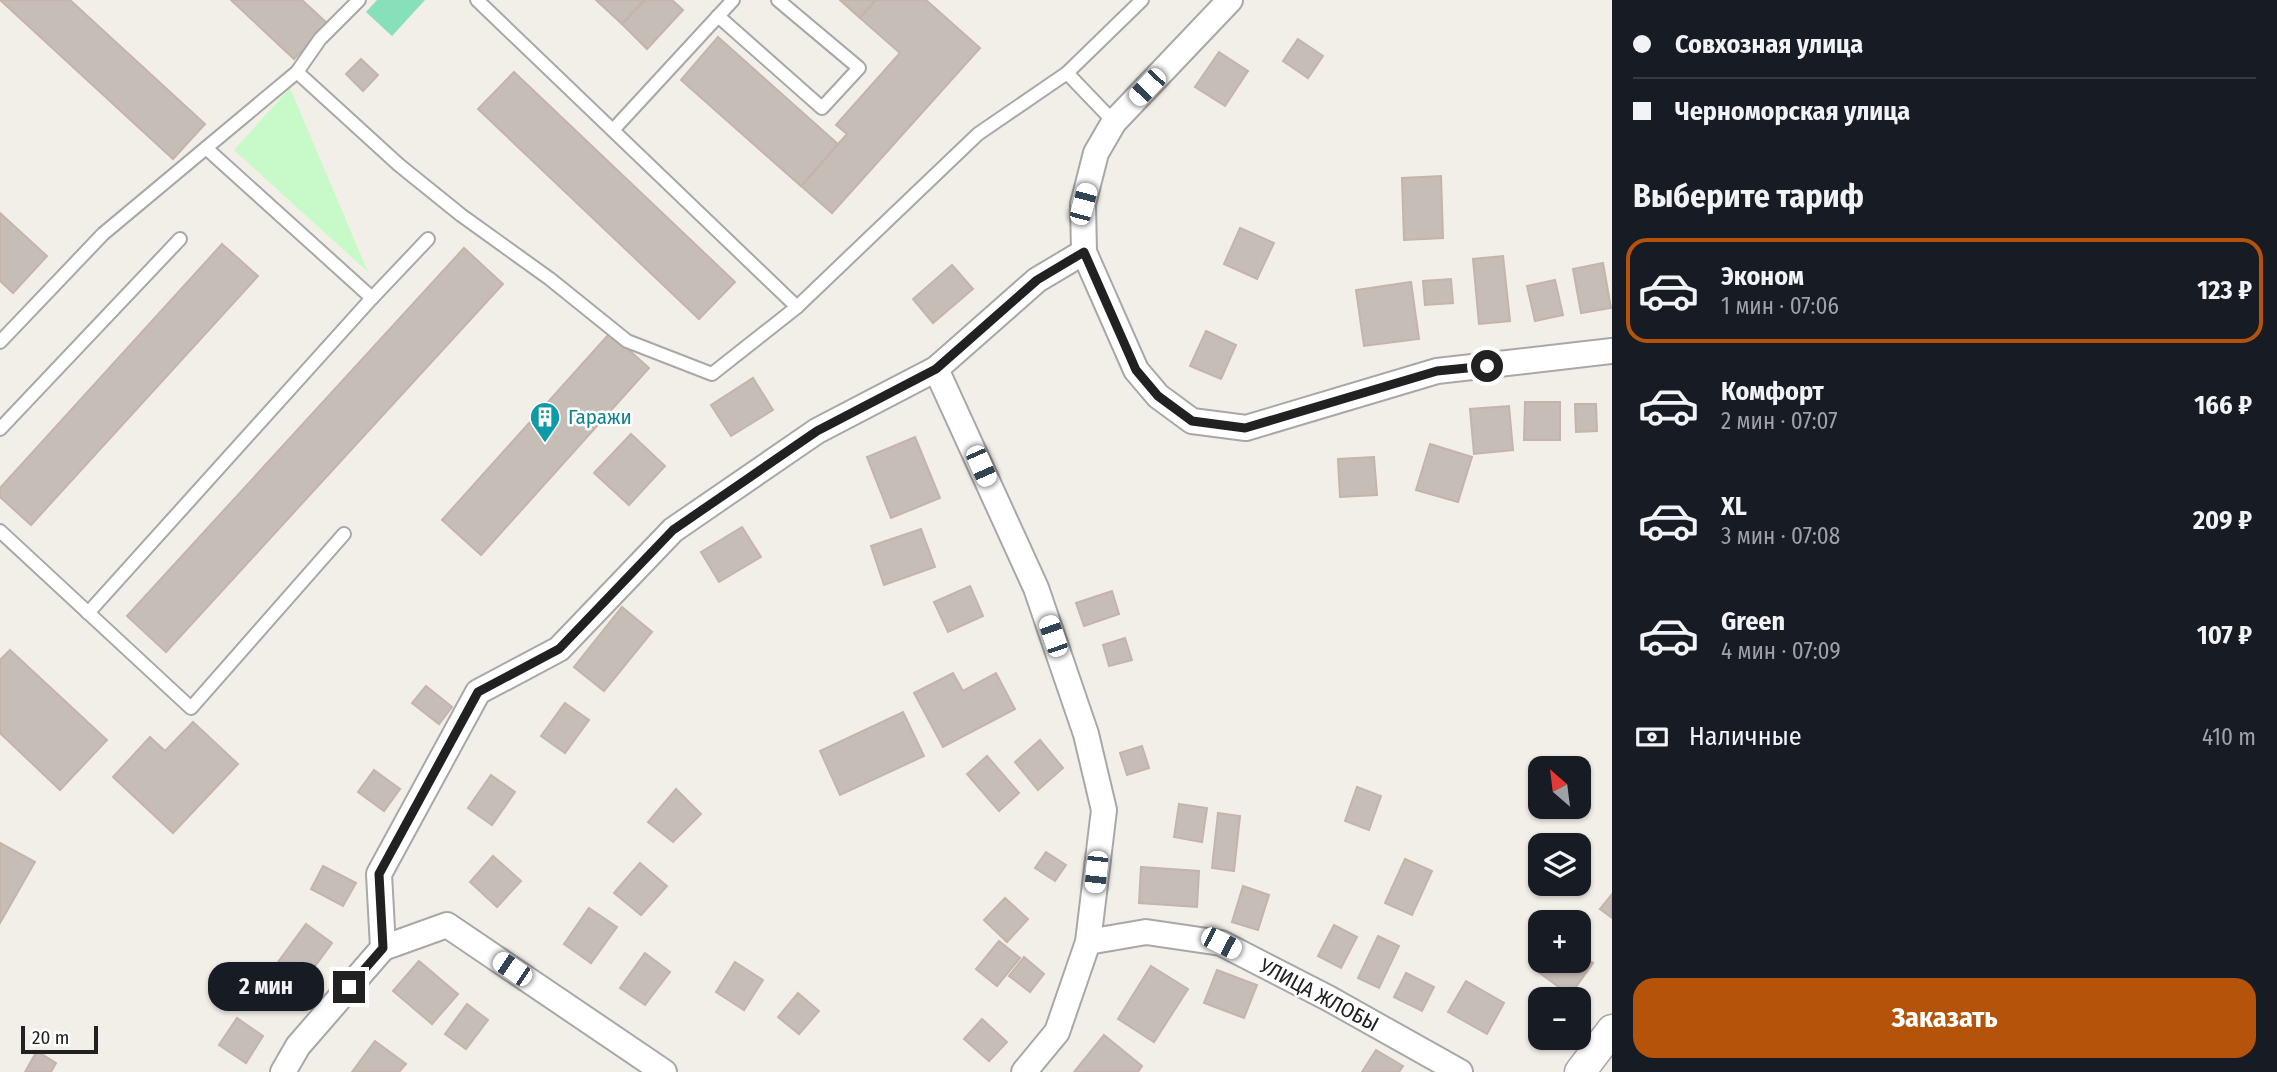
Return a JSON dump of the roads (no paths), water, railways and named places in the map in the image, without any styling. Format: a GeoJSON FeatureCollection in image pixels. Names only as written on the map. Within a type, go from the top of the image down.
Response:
{"type":"FeatureCollection","features":[{"type":"Feature","properties":{"kind":"street"},"geometry":{"type":"LineString","coordinates":[[1230,0],[1114,122],[1096,153],[1083,204],[1084,252],[1136,370],[1158,396],[1192,421],[1245,428],[1437,371],[1612,351]]}},
{"type":"Feature","properties":{"kind":"street"},"geometry":{"type":"LineString","coordinates":[[383,948],[379,874],[478,692],[559,649],[673,530],[817,431],[936,369],[1037,280],[1084,252]]}},
{"type":"Feature","properties":{"kind":"street"},"geometry":{"type":"LineString","coordinates":[[936,369],[1036,588],[1086,734],[1104,810],[1088,942],[1056,1032],[1024,1072]]}},
{"type":"Feature","properties":{"kind":"street"},"geometry":{"type":"LineString","coordinates":[[283,1072],[298,1046],[383,948],[447,925],[664,1072]]}},
{"type":"Feature","properties":{"kind":"street","name":"УЛИЦА ЖЛОБЫ"},"geometry":{"type":"LineString","coordinates":[[1088,942],[1146,932],[1221,943],[1328,998],[1460,1072]]}},
{"type":"Feature","properties":{"kind":"street"},"geometry":{"type":"LineString","coordinates":[[1580,1072],[1612,1030]]}},
{"type":"Feature","properties":{"kind":"lane"},"geometry":{"type":"LineString","coordinates":[[0,342],[103,234],[297,72],[320,39],[359,0]]}},
{"type":"Feature","properties":{"kind":"lane"},"geometry":{"type":"LineString","coordinates":[[477,0],[797,307]]}},
{"type":"Feature","properties":{"kind":"lane"},"geometry":{"type":"LineString","coordinates":[[613,130],[733,0]]}},
{"type":"Feature","properties":{"kind":"lane"},"geometry":{"type":"LineString","coordinates":[[718,16],[822,108],[859,68],[778,0]]}},
{"type":"Feature","properties":{"kind":"lane"},"geometry":{"type":"LineString","coordinates":[[297,72],[399,164],[461,215],[550,279],[627,341],[712,374],[797,307],[978,134],[1067,73],[1142,0]]}},
{"type":"Feature","properties":{"kind":"lane"},"geometry":{"type":"LineString","coordinates":[[1067,73],[1114,122]]}},
{"type":"Feature","properties":{"kind":"lane"},"geometry":{"type":"LineString","coordinates":[[206,148],[372,298]]}},
{"type":"Feature","properties":{"kind":"lane"},"geometry":{"type":"LineString","coordinates":[[0,429],[180,239]]}},
{"type":"Feature","properties":{"kind":"lane"},"geometry":{"type":"LineString","coordinates":[[88,613],[428,239]]}},
{"type":"Feature","properties":{"kind":"lane"},"geometry":{"type":"LineString","coordinates":[[0,531],[191,708],[344,534]]}},
{"type":"Feature","properties":{"kind":"place","name":"Гаражи"},"geometry":{"type":"Point","coordinates":[545,444]}}]}
